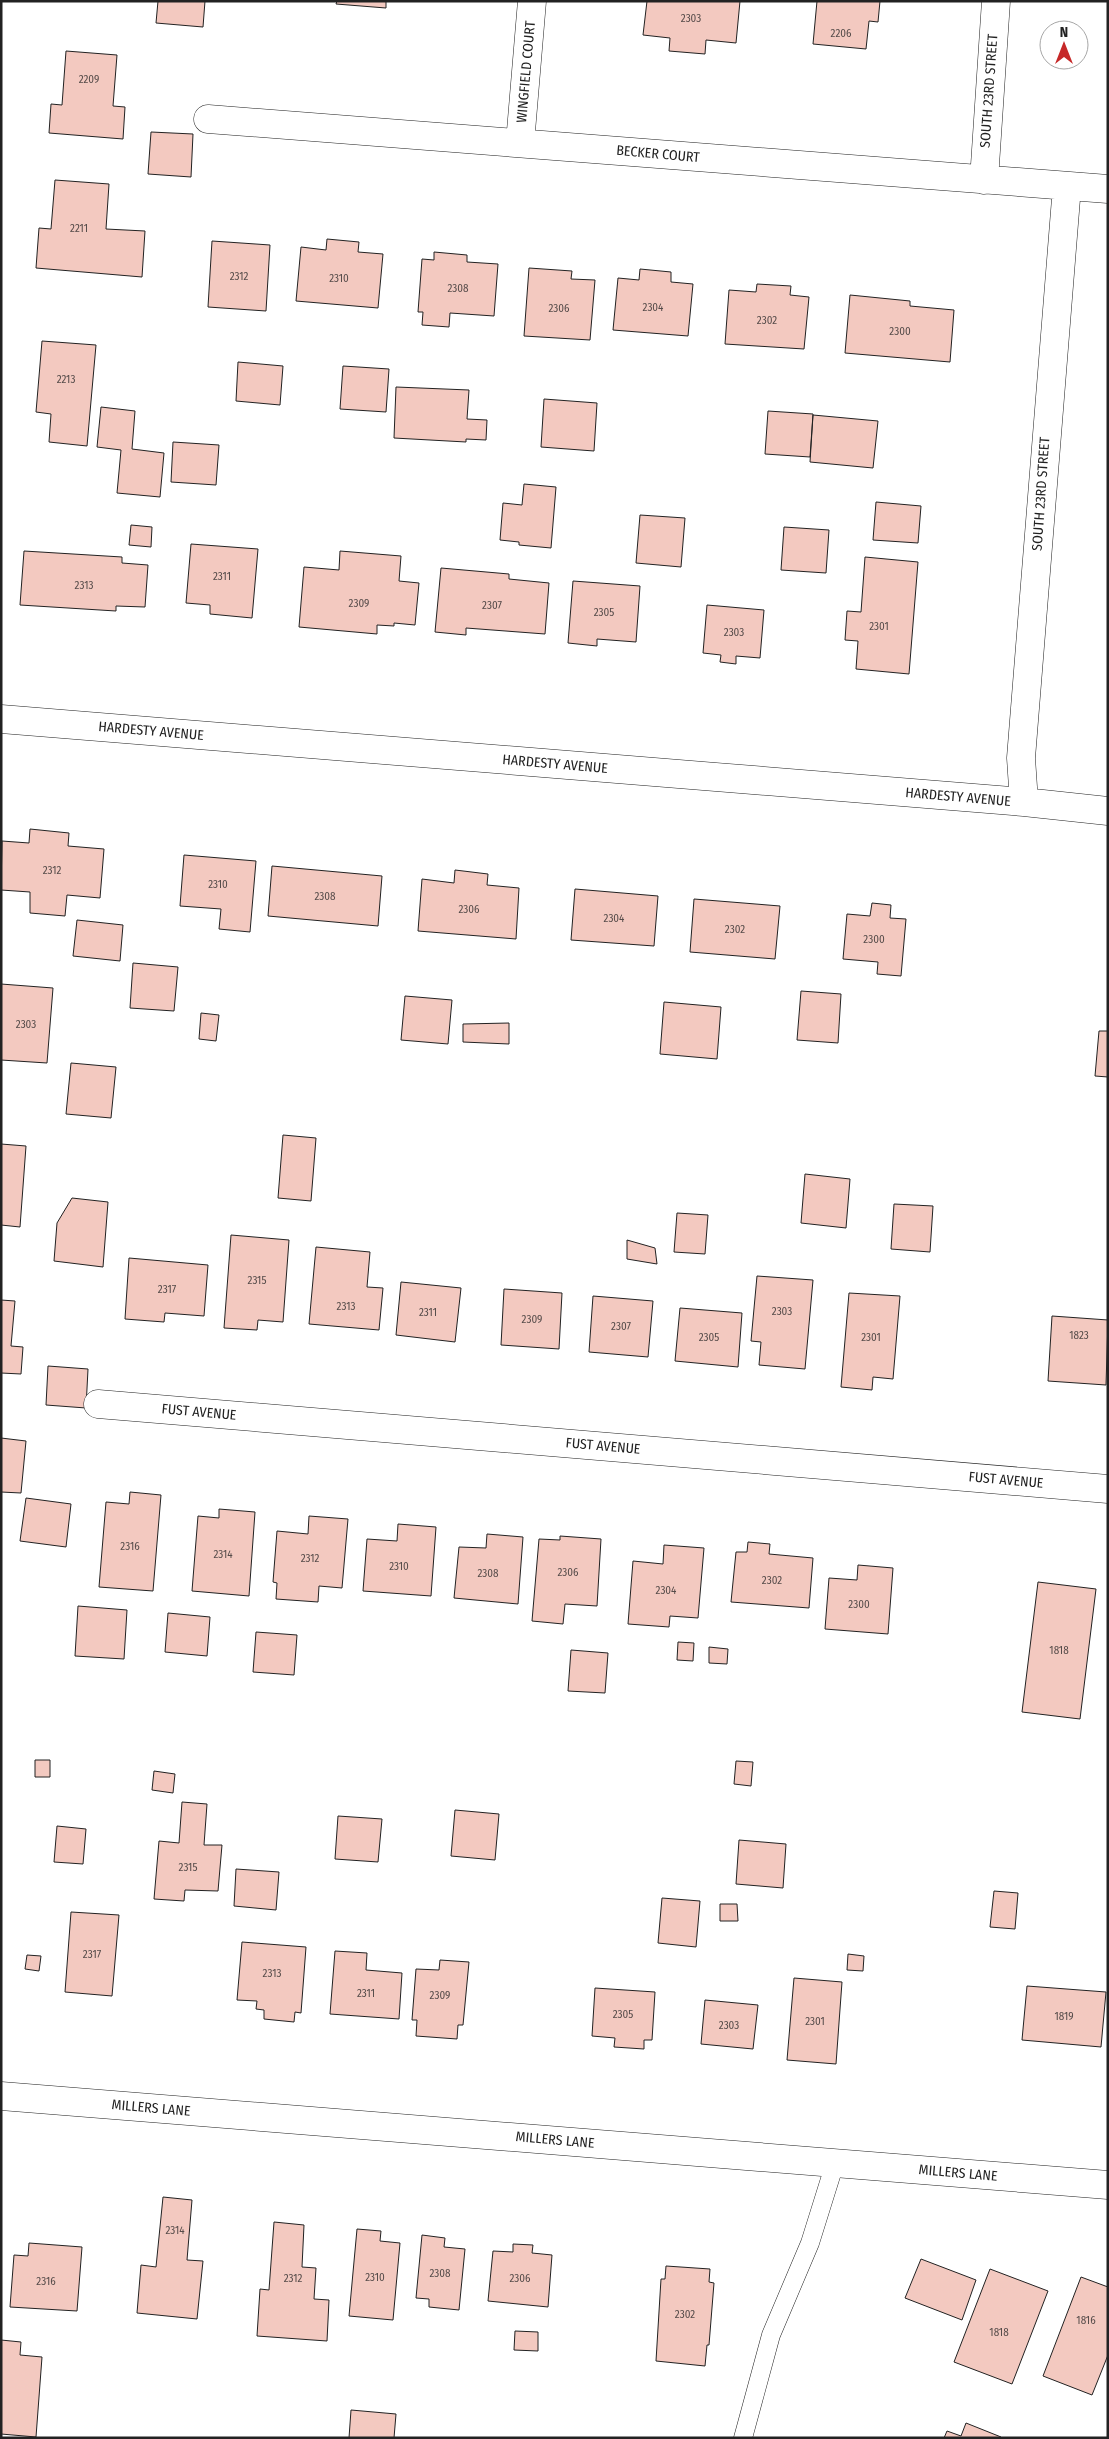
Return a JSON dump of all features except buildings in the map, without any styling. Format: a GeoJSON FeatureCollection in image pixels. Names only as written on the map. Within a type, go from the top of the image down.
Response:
{"type":"FeatureCollection","features":[{"type":"Feature","properties":{"kind":"street","name":"WINGFIELD COURT"},"geometry":{"type":"LineString","coordinates":[[520,143],[532,1]]}},
{"type":"Feature","properties":{"kind":"street","name":"SOUTH 23RD STREET"},"geometry":{"type":"LineString","coordinates":[[984,180],[996,1]]}},
{"type":"Feature","properties":{"kind":"street","name":"BECKER COURT"},"geometry":{"type":"LineString","coordinates":[[208,119],[1108,189]]}},
{"type":"Feature","properties":{"kind":"street","name":"SOUTH 23RD STREET"},"geometry":{"type":"LineString","coordinates":[[1024,802],[1020,758],[1067,186]]}},
{"type":"Feature","properties":{"kind":"street","name":"HARDESTY AVENUE"},"geometry":{"type":"LineString","coordinates":[[1,718],[1024,802],[1108,811]]}},
{"type":"Feature","properties":{"kind":"street","name":"FUST AVENUE"},"geometry":{"type":"LineString","coordinates":[[98,1404],[1108,1489]]}},
{"type":"Feature","properties":{"kind":"street","name":"MILLERS LANE"},"geometry":{"type":"LineString","coordinates":[[1,2096],[1108,2185]]}},
{"type":"Feature","properties":{"kind":"lane"},"geometry":{"type":"LineString","coordinates":[[743,2438],[772,2335],[810,2243],[834,2163]]}}]}
